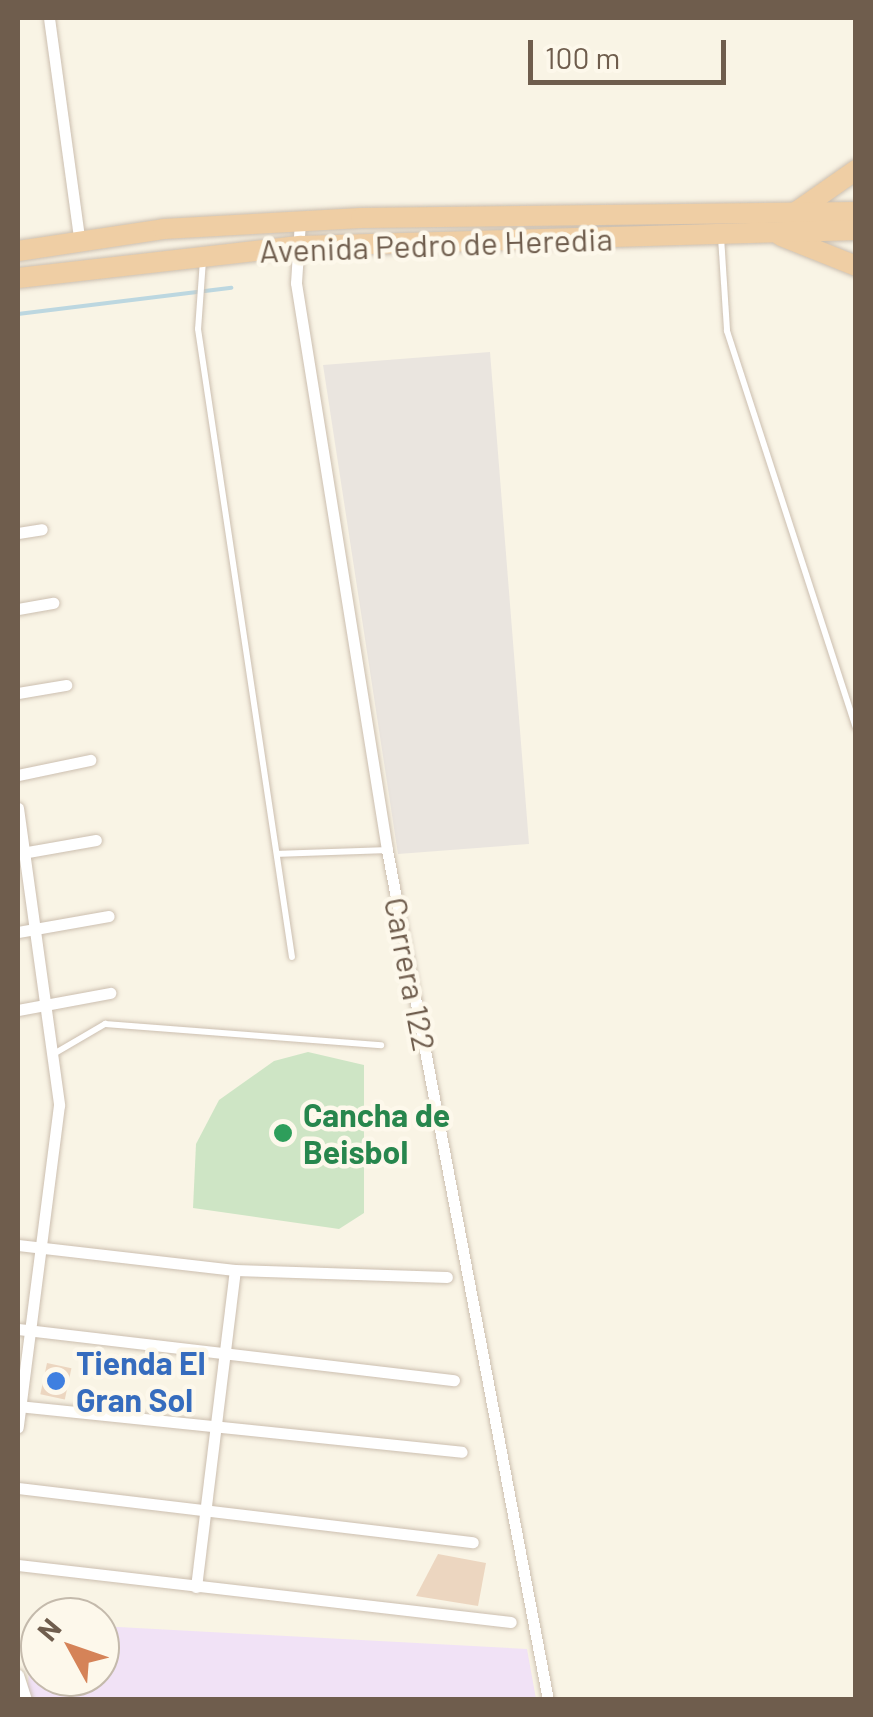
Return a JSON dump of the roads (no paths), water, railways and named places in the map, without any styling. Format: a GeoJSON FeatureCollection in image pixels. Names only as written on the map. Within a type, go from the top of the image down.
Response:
{"type":"FeatureCollection","features":[{"type":"Feature","properties":{"kind":"highway"},"geometry":{"type":"LineString","coordinates":[[791,214],[856,170]]}},
{"type":"Feature","properties":{"kind":"highway","name":"Avenida Pedro de Heredia"},"geometry":{"type":"LineString","coordinates":[[18,251],[79,238],[300,221],[856,212]]}},
{"type":"Feature","properties":{"kind":"highway","name":"Avenida Pedro de Heredia"},"geometry":{"type":"LineString","coordinates":[[18,278],[301,246],[856,230]]}},
{"type":"Feature","properties":{"kind":"highway"},"geometry":{"type":"LineString","coordinates":[[775,233],[856,266]]}},
{"type":"Feature","properties":{"kind":"street"},"geometry":{"type":"LineString","coordinates":[[49,18],[79,238]]}},
{"type":"Feature","properties":{"kind":"street","name":"Carrera 122"},"geometry":{"type":"LineString","coordinates":[[300,221],[296,283],[387,850],[548,1700]]}},
{"type":"Feature","properties":{"kind":"street"},"geometry":{"type":"LineString","coordinates":[[18,533],[42,529]]}},
{"type":"Feature","properties":{"kind":"street"},"geometry":{"type":"LineString","coordinates":[[18,609],[53,604]]}},
{"type":"Feature","properties":{"kind":"street"},"geometry":{"type":"LineString","coordinates":[[18,692],[66,685]]}},
{"type":"Feature","properties":{"kind":"street"},"geometry":{"type":"LineString","coordinates":[[18,775],[90,760]]}},
{"type":"Feature","properties":{"kind":"street"},"geometry":{"type":"LineString","coordinates":[[18,808],[21,853],[38,928],[57,1052],[43,1248],[24,1330],[18,1427]]}},
{"type":"Feature","properties":{"kind":"street"},"geometry":{"type":"LineString","coordinates":[[21,853],[96,840]]}},
{"type":"Feature","properties":{"kind":"street"},"geometry":{"type":"LineString","coordinates":[[18,932],[110,916]]}},
{"type":"Feature","properties":{"kind":"street"},"geometry":{"type":"LineString","coordinates":[[18,1010],[110,993]]}},
{"type":"Feature","properties":{"kind":"street"},"geometry":{"type":"LineString","coordinates":[[18,1245],[235,1270],[447,1277]]}},
{"type":"Feature","properties":{"kind":"street"},"geometry":{"type":"LineString","coordinates":[[196,1586],[235,1270]]}},
{"type":"Feature","properties":{"kind":"street"},"geometry":{"type":"LineString","coordinates":[[24,1330],[454,1380]]}},
{"type":"Feature","properties":{"kind":"street"},"geometry":{"type":"LineString","coordinates":[[19,1406],[462,1452]]}},
{"type":"Feature","properties":{"kind":"street"},"geometry":{"type":"LineString","coordinates":[[18,1488],[473,1542]]}},
{"type":"Feature","properties":{"kind":"street"},"geometry":{"type":"LineString","coordinates":[[18,1565],[511,1622]]}},
{"type":"Feature","properties":{"kind":"street"},"geometry":{"type":"LineString","coordinates":[[18,1675],[26,1700]]}},
{"type":"Feature","properties":{"kind":"lane"},"geometry":{"type":"LineString","coordinates":[[720,235],[727,332],[856,726]]}},
{"type":"Feature","properties":{"kind":"lane"},"geometry":{"type":"LineString","coordinates":[[204,254],[198,329],[292,957]]}},
{"type":"Feature","properties":{"kind":"lane"},"geometry":{"type":"LineString","coordinates":[[277,854],[387,850]]}},
{"type":"Feature","properties":{"kind":"lane"},"geometry":{"type":"LineString","coordinates":[[57,1052],[105,1024],[381,1045]]}},
{"type":"Feature","properties":{"kind":"waterway"},"geometry":{"type":"LineString","coordinates":[[18,314],[231,288]]}},
{"type":"Feature","properties":{"kind":"place","name":"Cancha de Beisbol"},"geometry":{"type":"Point","coordinates":[283,1133]}},
{"type":"Feature","properties":{"kind":"place","name":"Tienda El Gran Sol"},"geometry":{"type":"Point","coordinates":[56,1381]}}]}
